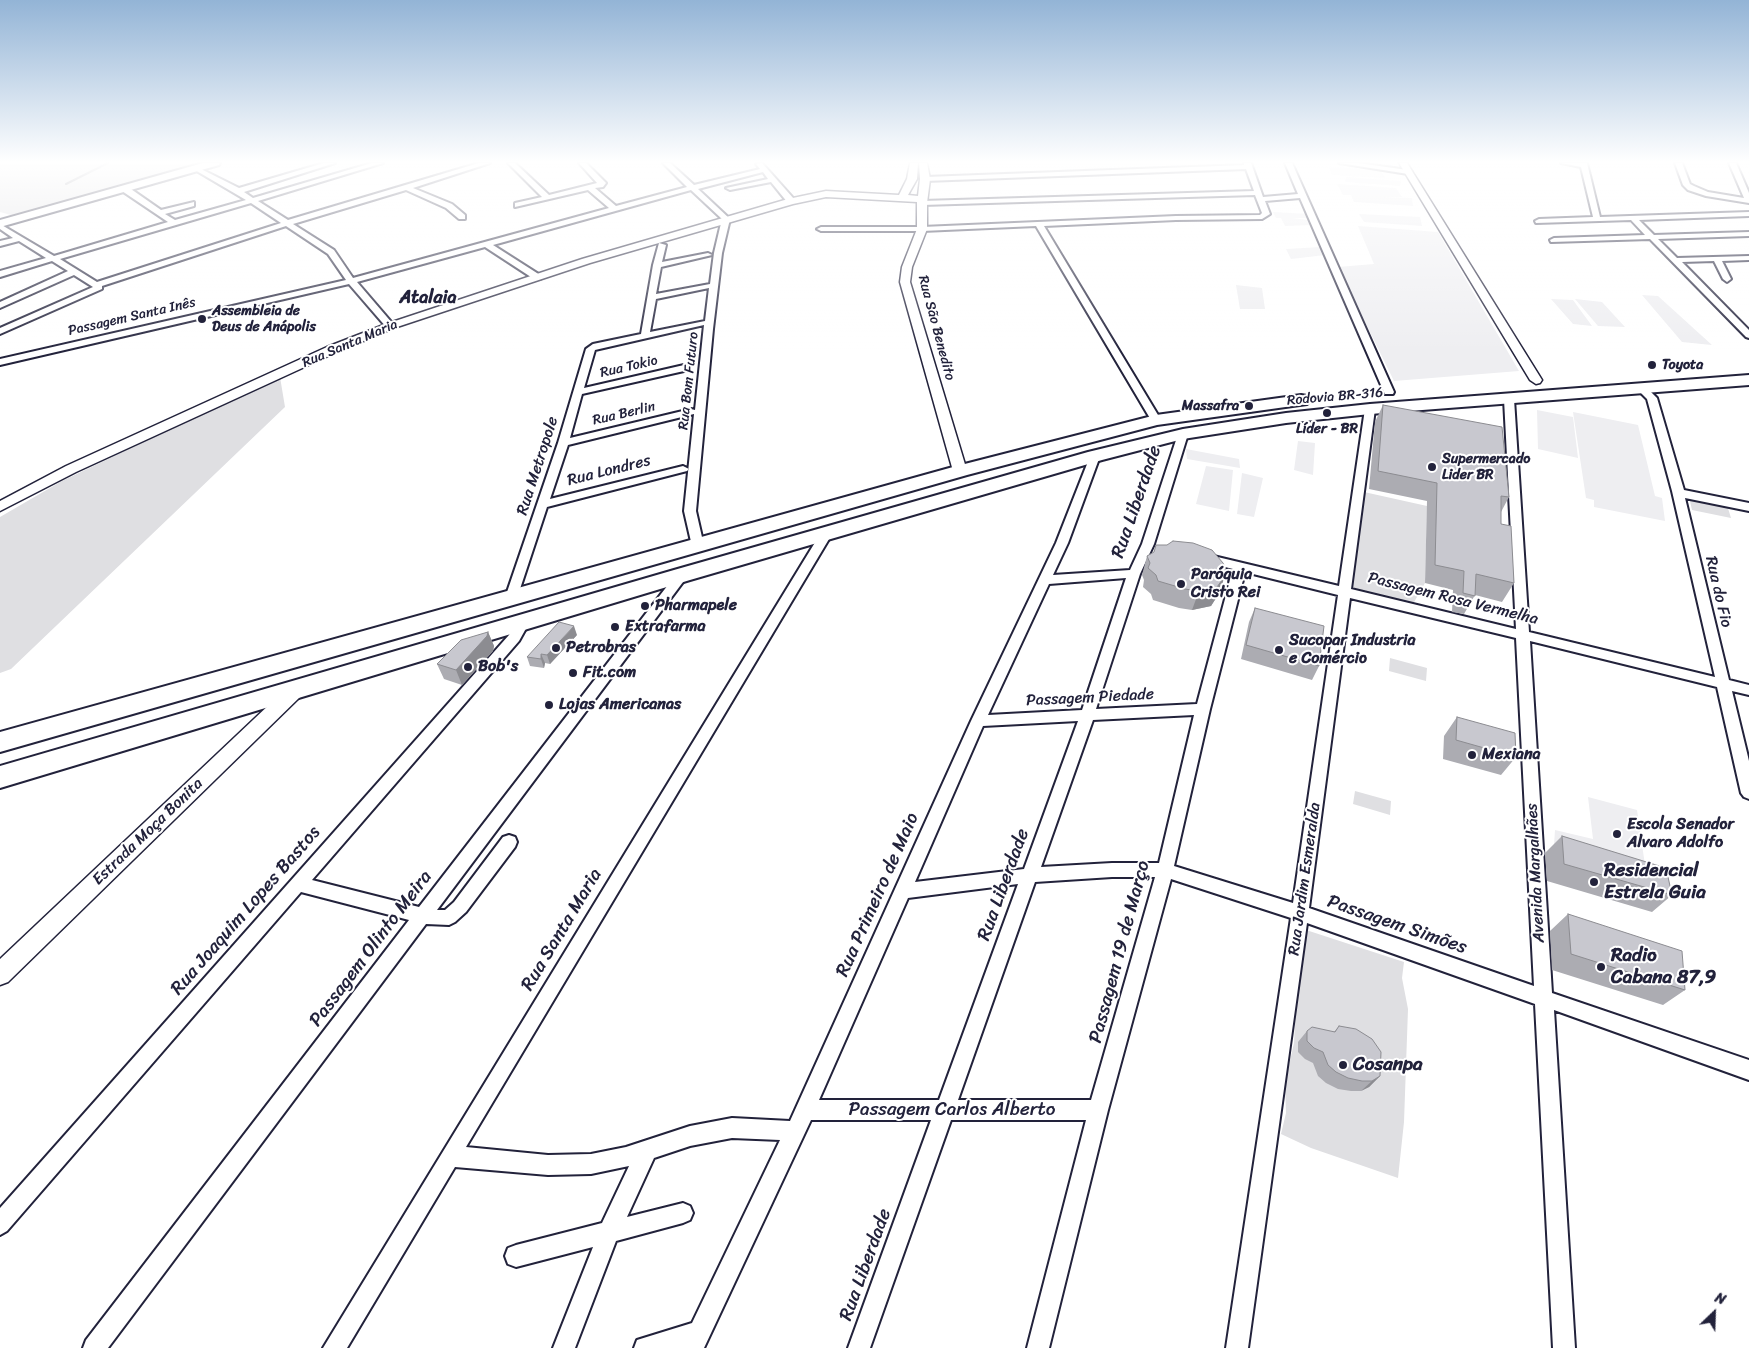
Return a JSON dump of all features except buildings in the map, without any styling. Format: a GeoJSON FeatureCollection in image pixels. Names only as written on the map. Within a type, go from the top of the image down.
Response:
{"type":"FeatureCollection","features":[{"type":"Feature","properties":{"kind":"highway"},"geometry":{"type":"LineString","coordinates":[[1716,366],[1749,364]]}},
{"type":"Feature","properties":{"kind":"highway"},"geometry":{"type":"LineString","coordinates":[[1645,383],[1640,378],[1729,370],[1749,364]]}},
{"type":"Feature","properties":{"kind":"highway"},"geometry":{"type":"LineString","coordinates":[[1534,389],[1552,390],[1607,385],[1609,382],[1605,375]]}},
{"type":"Feature","properties":{"kind":"highway","name":"Rodovia BR-316"},"geometry":{"type":"LineString","coordinates":[[7,771],[296,690],[682,575],[1095,456],[1183,434],[1286,418],[1509,398],[1564,378]]}},
{"type":"Feature","properties":{"kind":"highway","name":"Rodovia BR-316"},"geometry":{"type":"LineString","coordinates":[[625,566],[929,480],[1156,420],[1249,406],[1389,392],[1534,389],[1749,380]]}},
{"type":"Feature","properties":{"kind":"highway"},"geometry":{"type":"LineString","coordinates":[[0,742],[625,566]]}},
{"type":"Feature","properties":{"kind":"highway"},"geometry":{"type":"LineString","coordinates":[[419,653],[412,647],[411,642],[420,633],[532,602],[599,580],[625,566]]}},
{"type":"Feature","properties":{"kind":"highway"},"geometry":{"type":"LineString","coordinates":[[7,771],[363,657],[370,650],[369,645],[361,640]]}},
{"type":"Feature","properties":{"kind":"street"},"geometry":{"type":"LineString","coordinates":[[1,226],[98,286]]}},
{"type":"Feature","properties":{"kind":"street"},"geometry":{"type":"LineString","coordinates":[[0,274],[164,226]]}},
{"type":"Feature","properties":{"kind":"street","name":"Passagem Santa Inês"},"geometry":{"type":"LineString","coordinates":[[0,331],[98,286],[279,226]]}},
{"type":"Feature","properties":{"kind":"street"},"geometry":{"type":"LineString","coordinates":[[292,226],[331,252],[351,281],[390,326]]}},
{"type":"Feature","properties":{"kind":"street","name":"Passagem Santa Inês"},"geometry":{"type":"LineString","coordinates":[[0,362],[351,281],[555,226]]}},
{"type":"Feature","properties":{"kind":"street","name":"Rua Santa Maria"},"geometry":{"type":"LineString","coordinates":[[0,507],[71,469],[309,362],[331,350],[390,326],[537,277],[703,226]]}},
{"type":"Feature","properties":{"kind":"street","name":"Rua Bom Futuro"},"geometry":{"type":"LineString","coordinates":[[698,546],[690,511],[718,253],[724,226]]}},
{"type":"Feature","properties":{"kind":"street","name":"Rua São Benedito"},"geometry":{"type":"LineString","coordinates":[[922,226],[907,267],[905,282],[960,472]]}},
{"type":"Feature","properties":{"kind":"street"},"geometry":{"type":"LineString","coordinates":[[821,229],[922,229],[1012,226]]}},
{"type":"Feature","properties":{"kind":"street"},"geometry":{"type":"LineString","coordinates":[[1040,226],[1156,420]]}},
{"type":"Feature","properties":{"kind":"street"},"geometry":{"type":"LineString","coordinates":[[1315,226],[1389,392]]}},
{"type":"Feature","properties":{"kind":"street"},"geometry":{"type":"LineString","coordinates":[[1440,226],[1534,389]]}},
{"type":"Feature","properties":{"kind":"street"},"geometry":{"type":"LineString","coordinates":[[1566,226],[1654,238],[1749,234]]}},
{"type":"Feature","properties":{"kind":"street"},"geometry":{"type":"LineString","coordinates":[[1554,240],[1588,230],[1591,226]]}},
{"type":"Feature","properties":{"kind":"street"},"geometry":{"type":"LineString","coordinates":[[1641,226],[1749,335]]}},
{"type":"Feature","properties":{"kind":"street"},"geometry":{"type":"LineString","coordinates":[[0,244],[20,238]]}},
{"type":"Feature","properties":{"kind":"street"},"geometry":{"type":"LineString","coordinates":[[488,245],[537,277]]}},
{"type":"Feature","properties":{"kind":"street"},"geometry":{"type":"LineString","coordinates":[[645,335],[662,245]]}},
{"type":"Feature","properties":{"kind":"street"},"geometry":{"type":"LineString","coordinates":[[657,265],[708,256]]}},
{"type":"Feature","properties":{"kind":"street"},"geometry":{"type":"LineString","coordinates":[[1676,260],[1749,258]]}},
{"type":"Feature","properties":{"kind":"street"},"geometry":{"type":"LineString","coordinates":[[1717,259],[1727,279]]}},
{"type":"Feature","properties":{"kind":"street"},"geometry":{"type":"LineString","coordinates":[[0,305],[74,272]]}},
{"type":"Feature","properties":{"kind":"street"},"geometry":{"type":"LineString","coordinates":[[652,297],[708,286]]}},
{"type":"Feature","properties":{"kind":"street"},"geometry":{"type":"LineString","coordinates":[[596,346],[703,323]]}},
{"type":"Feature","properties":{"kind":"street","name":"Rua Metropole"},"geometry":{"type":"LineString","coordinates":[[511,598],[580,392],[591,349],[596,346]]}},
{"type":"Feature","properties":{"kind":"street","name":"Rua Tokio"},"geometry":{"type":"LineString","coordinates":[[580,392],[684,368]]}},
{"type":"Feature","properties":{"kind":"street","name":"Rua do Fio"},"geometry":{"type":"LineString","coordinates":[[1645,383],[1679,493],[1749,793]]}},
{"type":"Feature","properties":{"kind":"street","name":"Avenida Margalhães"},"geometry":{"type":"LineString","coordinates":[[1509,398],[1564,1348]]}},
{"type":"Feature","properties":{"kind":"street","name":"Rua Jardim Esmeralda"},"geometry":{"type":"LineString","coordinates":[[1237,1348],[1300,914],[1370,409]]}},
{"type":"Feature","properties":{"kind":"street","name":"Rua Berlin"},"geometry":{"type":"LineString","coordinates":[[563,443],[691,412]]}},
{"type":"Feature","properties":{"kind":"street","name":"Rua Liberdade"},"geometry":{"type":"LineString","coordinates":[[859,1348],[1031,874],[1087,716],[1134,574],[1153,545],[1183,434]]}},
{"type":"Feature","properties":{"kind":"street","name":"Rua Primeiro de Maio"},"geometry":{"type":"LineString","coordinates":[[696,1340],[806,1110],[978,721],[1062,543],[1095,456]]}},
{"type":"Feature","properties":{"kind":"street","name":"Rua Londres"},"geometry":{"type":"LineString","coordinates":[[544,504],[683,469]]}},
{"type":"Feature","properties":{"kind":"street"},"geometry":{"type":"LineString","coordinates":[[1679,493],[1749,507]]}},
{"type":"Feature","properties":{"kind":"street","name":"Rua Santa Maria"},"geometry":{"type":"LineString","coordinates":[[334,1348],[826,534]]}},
{"type":"Feature","properties":{"kind":"street","name":"Passagem Rosa Vermelha"},"geometry":{"type":"LineString","coordinates":[[1194,555],[1749,690]]}},
{"type":"Feature","properties":{"kind":"street","name":"Passagem 19 de Março"},"geometry":{"type":"LineString","coordinates":[[1038,1348],[1098,1110],[1165,870],[1203,709],[1240,566]]}},
{"type":"Feature","properties":{"kind":"street"},"geometry":{"type":"LineString","coordinates":[[1044,580],[1093,575],[1134,574]]}},
{"type":"Feature","properties":{"kind":"street","name":"Passagem Olinto Meira"},"geometry":{"type":"LineString","coordinates":[[94,1348],[682,575]]}},
{"type":"Feature","properties":{"kind":"street","name":"Rua Joaquim Lopes Bastos"},"geometry":{"type":"LineString","coordinates":[[0,1224],[514,638],[522,623]]}},
{"type":"Feature","properties":{"kind":"street","name":"Estrada Moça Bonita"},"geometry":{"type":"LineString","coordinates":[[0,974],[296,690]]}},
{"type":"Feature","properties":{"kind":"street","name":"Passagem Piedade"},"geometry":{"type":"LineString","coordinates":[[978,721],[1203,709]]}},
{"type":"Feature","properties":{"kind":"street"},"geometry":{"type":"LineString","coordinates":[[0,787],[7,771]]}},
{"type":"Feature","properties":{"kind":"street"},"geometry":{"type":"LineString","coordinates":[[298,884],[423,916],[449,917],[460,906],[509,842]]}},
{"type":"Feature","properties":{"kind":"street","name":"Passagem Simões"},"geometry":{"type":"LineString","coordinates":[[904,891],[1031,874],[1112,870],[1165,870],[1300,914],[1749,1070]]}},
{"type":"Feature","properties":{"kind":"street","name":"Passagem Carlos Alberto"},"geometry":{"type":"LineString","coordinates":[[806,1110],[1098,1110]]}},
{"type":"Feature","properties":{"kind":"street"},"geometry":{"type":"LineString","coordinates":[[450,1156],[548,1165],[592,1164],[626,1157],[690,1136],[732,1128],[796,1131]]}},
{"type":"Feature","properties":{"kind":"street"},"geometry":{"type":"LineString","coordinates":[[564,1348],[609,1232],[647,1150]]}},
{"type":"Feature","properties":{"kind":"street"},"geometry":{"type":"LineString","coordinates":[[516,1256],[683,1213]]}},
{"type":"Feature","properties":{"kind":"street"},"geometry":{"type":"LineString","coordinates":[[645,1348],[696,1340]]}},
{"type":"Feature","properties":{"kind":"shaded area"},"geometry":{"type":"Polygon","coordinates":[[[1358,226],[1438,232],[1519,371],[1394,381],[1338,267],[1374,264],[1358,226]]]}},
{"type":"Feature","properties":{"kind":"shaded area"},"geometry":{"type":"Polygon","coordinates":[[[1321,247],[1325,255],[1291,259],[1286,249],[1321,247]]]}},
{"type":"Feature","properties":{"kind":"shaded area"},"geometry":{"type":"Polygon","coordinates":[[[1236,285],[1262,288],[1265,309],[1240,309],[1236,285]]]}},
{"type":"Feature","properties":{"kind":"shaded area"},"geometry":{"type":"Polygon","coordinates":[[[1642,295],[1658,296],[1712,345],[1682,342],[1642,295]]]}},
{"type":"Feature","properties":{"kind":"shaded area"},"geometry":{"type":"Polygon","coordinates":[[[1551,299],[1573,300],[1592,326],[1573,324],[1551,299]]]}},
{"type":"Feature","properties":{"kind":"shaded area"},"geometry":{"type":"Polygon","coordinates":[[[1575,299],[1602,302],[1625,327],[1598,326],[1575,299]]]}},
{"type":"Feature","properties":{"kind":"shaded area"},"geometry":{"type":"Polygon","coordinates":[[[280,377],[285,407],[11,669],[0,673],[0,517],[62,481],[280,377]]]}},
{"type":"Feature","properties":{"kind":"shaded area"},"geometry":{"type":"Polygon","coordinates":[[[1537,410],[1573,417],[1578,458],[1538,449],[1537,410]]]}},
{"type":"Feature","properties":{"kind":"shaded area"},"geometry":{"type":"Polygon","coordinates":[[[1573,412],[1638,425],[1655,496],[1662,498],[1665,521],[1594,507],[1594,500],[1586,498],[1573,412]]]}},
{"type":"Feature","properties":{"kind":"shaded area"},"geometry":{"type":"Polygon","coordinates":[[[1298,441],[1315,443],[1313,475],[1294,470],[1298,441]]]}},
{"type":"Feature","properties":{"kind":"shaded area"},"geometry":{"type":"Polygon","coordinates":[[[1186,449],[1239,459],[1240,468],[1187,459],[1186,449]]]}},
{"type":"Feature","properties":{"kind":"shaded area"},"geometry":{"type":"Polygon","coordinates":[[[1206,466],[1233,470],[1229,511],[1196,504],[1206,466]]]}},
{"type":"Feature","properties":{"kind":"shaded area"},"geometry":{"type":"Polygon","coordinates":[[[1242,473],[1263,478],[1254,517],[1237,514],[1242,473]]]}},
{"type":"Feature","properties":{"kind":"shaded area"},"geometry":{"type":"Polygon","coordinates":[[[1364,492],[1427,506],[1425,583],[1413,604],[1350,589],[1364,492]]]}},
{"type":"Feature","properties":{"kind":"shaded area"},"geometry":{"type":"Polygon","coordinates":[[[1689,497],[1727,505],[1731,518],[1692,510],[1689,497]]]}},
{"type":"Feature","properties":{"kind":"shaded area"},"geometry":{"type":"Polygon","coordinates":[[[1390,658],[1427,668],[1426,681],[1389,671],[1390,658]]]}},
{"type":"Feature","properties":{"kind":"shaded area"},"geometry":{"type":"Polygon","coordinates":[[[1355,791],[1391,801],[1390,815],[1353,804],[1355,791]]]}},
{"type":"Feature","properties":{"kind":"shaded area","name":"Escola Senador Alvaro Adolfo"},"geometry":{"type":"Polygon","coordinates":[[[1588,797],[1637,810],[1646,872],[1554,845],[1555,830],[1593,839],[1588,797]]]}},
{"type":"Feature","properties":{"kind":"shaded area"},"geometry":{"type":"Polygon","coordinates":[[[1300,928],[1404,962],[1402,978],[1408,1009],[1404,1122],[1398,1178],[1311,1148],[1281,1134],[1286,1113],[1285,1083],[1294,1043],[1300,928]]]}},
{"type":"Feature","properties":{"kind":"place","name":"Assembleia de Deus de Anápolis"},"geometry":{"type":"Point","coordinates":[202,319]}},
{"type":"Feature","properties":{"kind":"place","name":"Toyota"},"geometry":{"type":"Point","coordinates":[1652,365]}},
{"type":"Feature","properties":{"kind":"place","name":"Massafra"},"geometry":{"type":"Point","coordinates":[1249,406]}},
{"type":"Feature","properties":{"kind":"place","name":"Líder - BR"},"geometry":{"type":"Point","coordinates":[1327,413]}},
{"type":"Feature","properties":{"kind":"place","name":"Supermercado Lider BR"},"geometry":{"type":"Point","coordinates":[1432,467]}},
{"type":"Feature","properties":{"kind":"place","name":"Paróquia Cristo Rei"},"geometry":{"type":"Point","coordinates":[1181,584]}},
{"type":"Feature","properties":{"kind":"place","name":"Pharmapele"},"geometry":{"type":"Point","coordinates":[645,606]}},
{"type":"Feature","properties":{"kind":"place","name":"Extrafarma"},"geometry":{"type":"Point","coordinates":[615,627]}},
{"type":"Feature","properties":{"kind":"place","name":"Petrobras"},"geometry":{"type":"Point","coordinates":[556,648]}},
{"type":"Feature","properties":{"kind":"place","name":"Sucopar Industria e Comércio"},"geometry":{"type":"Point","coordinates":[1279,650]}},
{"type":"Feature","properties":{"kind":"place","name":"Bob's"},"geometry":{"type":"Point","coordinates":[468,667]}},
{"type":"Feature","properties":{"kind":"place","name":"Fit.com"},"geometry":{"type":"Point","coordinates":[573,673]}},
{"type":"Feature","properties":{"kind":"place","name":"Lojas Americanas"},"geometry":{"type":"Point","coordinates":[549,705]}},
{"type":"Feature","properties":{"kind":"place","name":"Mexiana"},"geometry":{"type":"Point","coordinates":[1472,755]}},
{"type":"Feature","properties":{"kind":"place","name":"Escola Senador Alvaro Adolfo"},"geometry":{"type":"Point","coordinates":[1617,834]}},
{"type":"Feature","properties":{"kind":"place","name":"Residencial Estrela Guia"},"geometry":{"type":"Point","coordinates":[1594,882]}},
{"type":"Feature","properties":{"kind":"place","name":"Radio Cabana 87,9"},"geometry":{"type":"Point","coordinates":[1601,967]}},
{"type":"Feature","properties":{"kind":"place","name":"Cosanpa"},"geometry":{"type":"Point","coordinates":[1343,1065]}},
{"type":"Feature","properties":{"kind":"district","name":"Atalaia"},"geometry":{"type":"Point","coordinates":[428,298]}}]}
